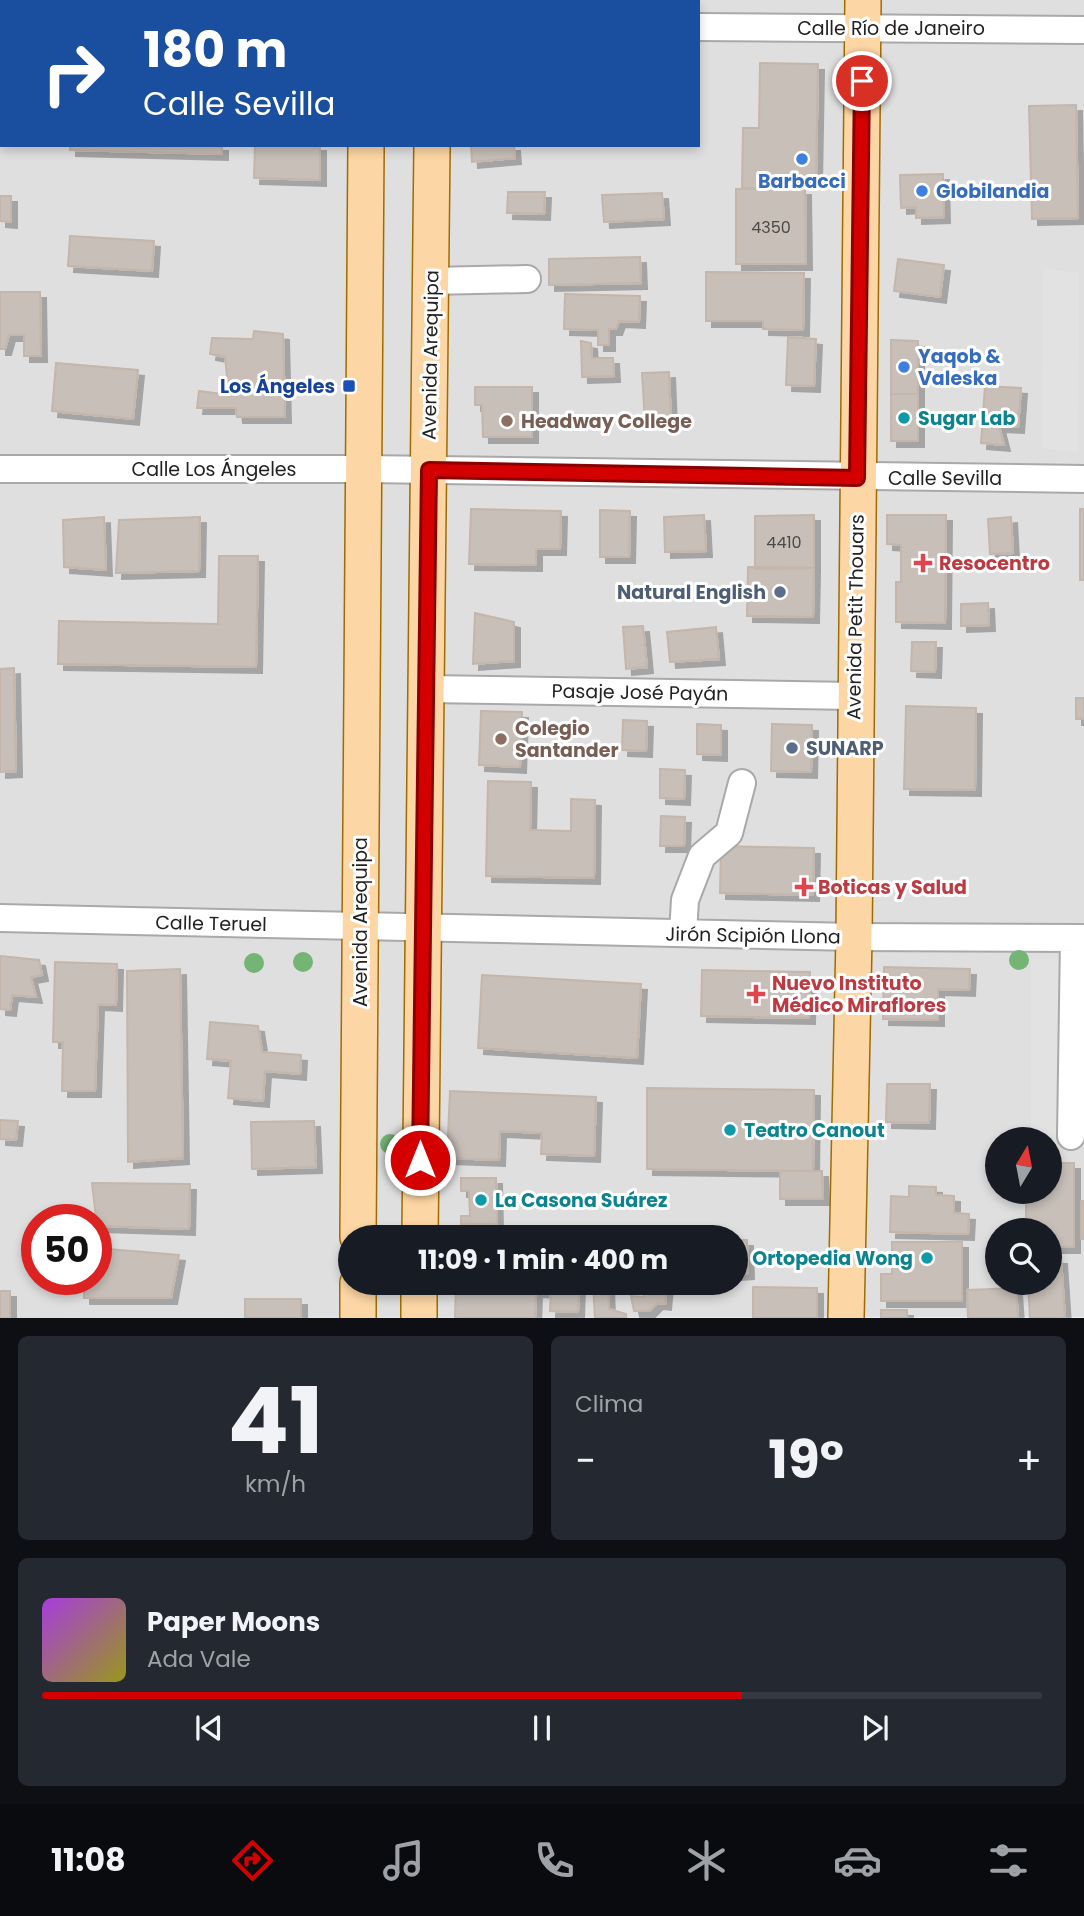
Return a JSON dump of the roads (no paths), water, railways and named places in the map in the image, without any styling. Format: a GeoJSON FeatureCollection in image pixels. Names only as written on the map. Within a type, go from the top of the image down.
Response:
{"type":"FeatureCollection","features":[{"type":"Feature","properties":{"kind":"main road","name":"Avenida Petit Thouars"},"geometry":{"type":"LineString","coordinates":[[846,1318],[854,937],[862,14]]}},
{"type":"Feature","properties":{"kind":"main road","name":"Avenida Arequipa"},"geometry":{"type":"LineString","coordinates":[[358,1225],[366,147]]}},
{"type":"Feature","properties":{"kind":"main road","name":"Avenida Arequipa"},"geometry":{"type":"LineString","coordinates":[[420,1225],[432,147]]}},
{"type":"Feature","properties":{"kind":"main road"},"geometry":{"type":"LineString","coordinates":[[358,1295],[358,1318]]}},
{"type":"Feature","properties":{"kind":"main road"},"geometry":{"type":"LineString","coordinates":[[419,1295],[419,1318]]}},
{"type":"Feature","properties":{"kind":"street","name":"Calle Río de Janeiro"},"geometry":{"type":"LineString","coordinates":[[700,27],[862,14],[1084,30]]}},
{"type":"Feature","properties":{"kind":"street"},"geometry":{"type":"LineString","coordinates":[[431,281],[527,279]]}},
{"type":"Feature","properties":{"kind":"street","name":"Calle Los Ángeles"},"geometry":{"type":"LineString","coordinates":[[0,468],[429,470]]}},
{"type":"Feature","properties":{"kind":"street","name":"Calle Sevilla"},"geometry":{"type":"LineString","coordinates":[[429,470],[857,478],[1084,479]]}},
{"type":"Feature","properties":{"kind":"street","name":"Pasaje José Payán"},"geometry":{"type":"LineString","coordinates":[[426,689],[854,696]]}},
{"type":"Feature","properties":{"kind":"street"},"geometry":{"type":"LineString","coordinates":[[683,933],[685,900],[702,856],[729,833],[742,783]]}},
{"type":"Feature","properties":{"kind":"street","name":"Calle Teruel"},"geometry":{"type":"LineString","coordinates":[[0,918],[422,927]]}},
{"type":"Feature","properties":{"kind":"street","name":"Jirón Scipión Llona"},"geometry":{"type":"LineString","coordinates":[[422,927],[854,937],[1079,938]]}},
{"type":"Feature","properties":{"kind":"street"},"geometry":{"type":"LineString","coordinates":[[1071,1136],[1079,938]]}},
{"type":"Feature","properties":{"kind":"place","name":"Barbacci"},"geometry":{"type":"Point","coordinates":[802,159]}},
{"type":"Feature","properties":{"kind":"place","name":"Globilandia"},"geometry":{"type":"Point","coordinates":[922,191]}},
{"type":"Feature","properties":{"kind":"place","name":"Yaqob & Valeska"},"geometry":{"type":"Point","coordinates":[904,367]}},
{"type":"Feature","properties":{"kind":"place","name":"Los Ángeles"},"geometry":{"type":"Point","coordinates":[349,386]}},
{"type":"Feature","properties":{"kind":"place","name":"Sugar Lab"},"geometry":{"type":"Point","coordinates":[904,418]}},
{"type":"Feature","properties":{"kind":"place","name":"Headway College"},"geometry":{"type":"Point","coordinates":[507,421]}},
{"type":"Feature","properties":{"kind":"place","name":"Resocentro"},"geometry":{"type":"Point","coordinates":[923,563]}},
{"type":"Feature","properties":{"kind":"place","name":"Natural English"},"geometry":{"type":"Point","coordinates":[780,592]}},
{"type":"Feature","properties":{"kind":"place","name":"Colegio Santander"},"geometry":{"type":"Point","coordinates":[501,739]}},
{"type":"Feature","properties":{"kind":"place","name":"SUNARP"},"geometry":{"type":"Point","coordinates":[792,748]}},
{"type":"Feature","properties":{"kind":"place","name":"Boticas y Salud"},"geometry":{"type":"Point","coordinates":[804,887]}},
{"type":"Feature","properties":{"kind":"place","name":"Nuevo Instituto Médico Miraflores"},"geometry":{"type":"Point","coordinates":[756,994]}},
{"type":"Feature","properties":{"kind":"place","name":"Teatro Canout"},"geometry":{"type":"Point","coordinates":[730,1130]}},
{"type":"Feature","properties":{"kind":"place","name":"La Casona Suárez"},"geometry":{"type":"Point","coordinates":[481,1200]}},
{"type":"Feature","properties":{"kind":"place","name":"Ortopedia Wong"},"geometry":{"type":"Point","coordinates":[927,1258]}}]}
